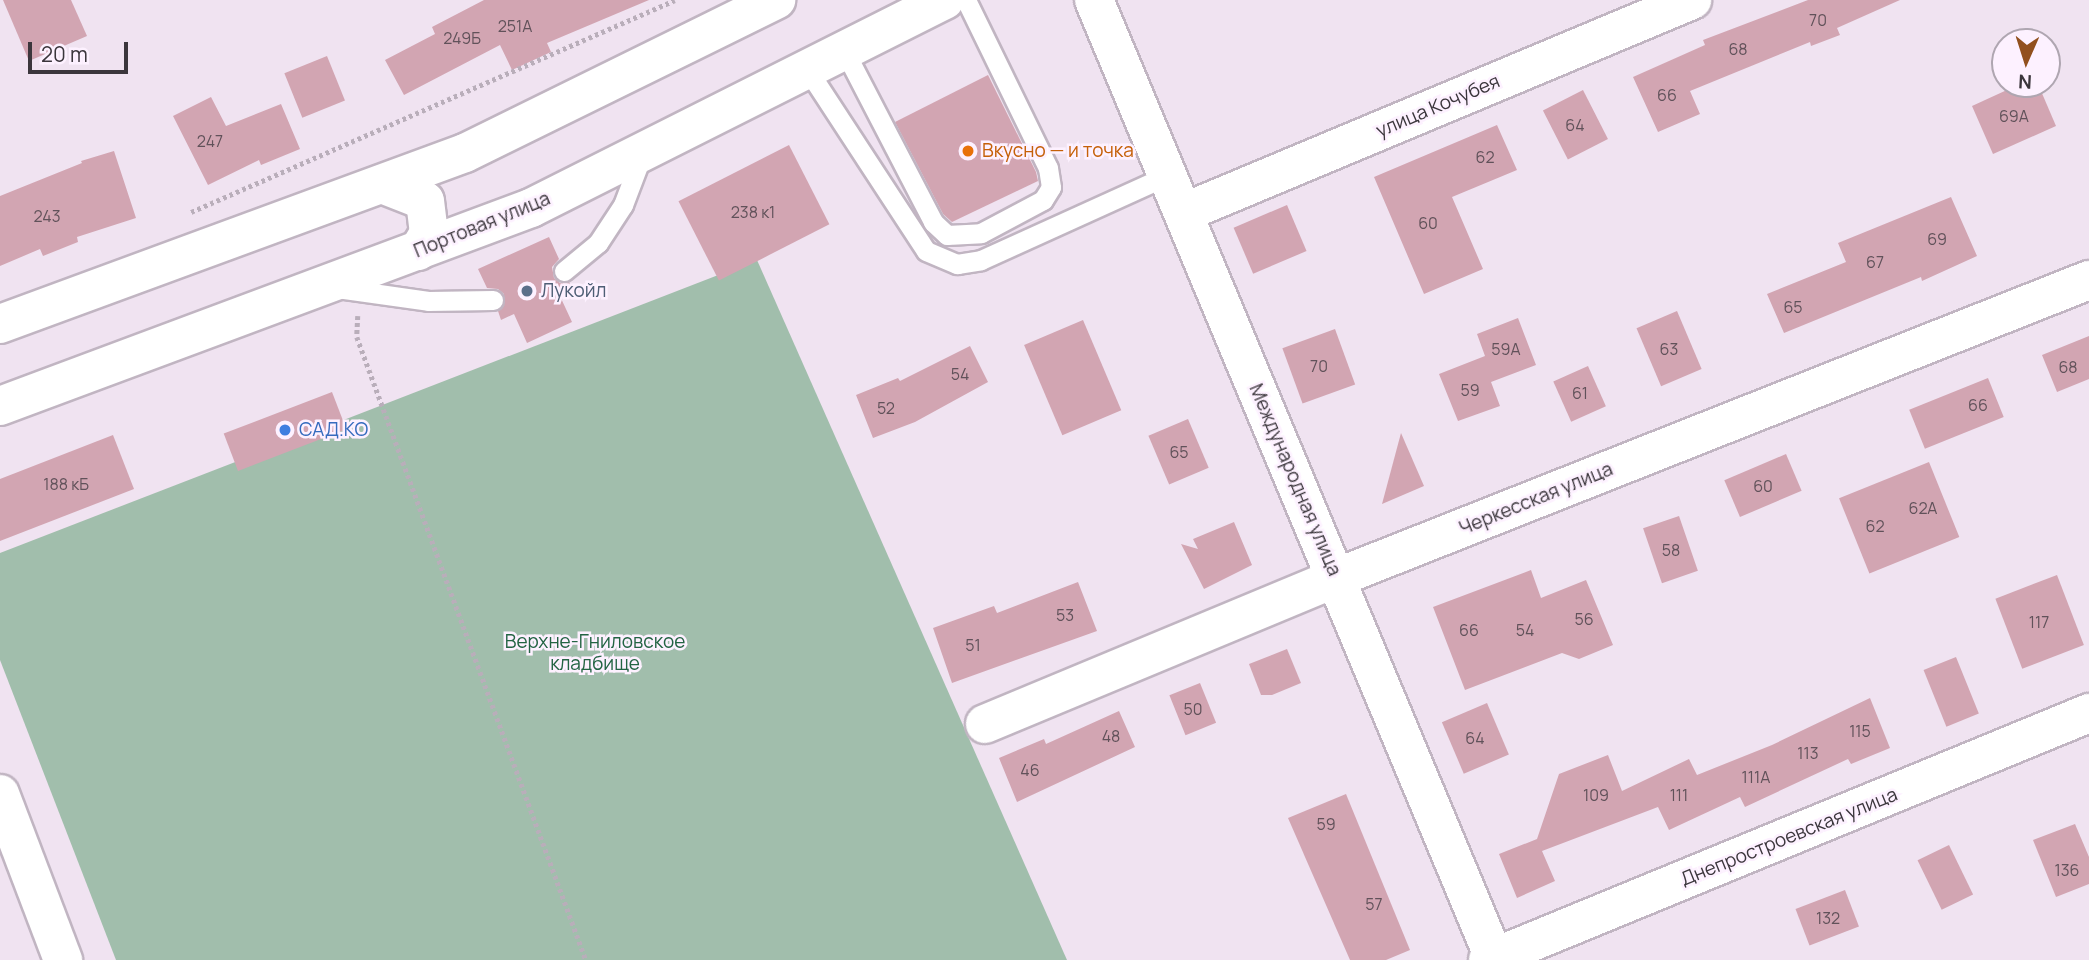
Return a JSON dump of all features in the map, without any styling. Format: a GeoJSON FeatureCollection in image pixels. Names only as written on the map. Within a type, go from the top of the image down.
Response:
{"type":"FeatureCollection","features":[{"type":"Feature","properties":{"kind":"main road","name":"Портовая улица"},"geometry":{"type":"LineString","coordinates":[[0,406],[531,208],[945,0]]}},
{"type":"Feature","properties":{"kind":"main road","name":"Международная улица"},"geometry":{"type":"LineString","coordinates":[[1094,0],[1493,959]]}},
{"type":"Feature","properties":{"kind":"main road","name":"улица Кочубея"},"geometry":{"type":"LineString","coordinates":[[1183,213],[1692,0]]}},
{"type":"Feature","properties":{"kind":"main road"},"geometry":{"type":"LineString","coordinates":[[0,324],[465,153],[773,1]]}},
{"type":"Feature","properties":{"kind":"main road"},"geometry":{"type":"LineString","coordinates":[[382,184],[425,201],[429,233],[418,251]]}},
{"type":"Feature","properties":{"kind":"main road","name":"Черкесская улица"},"geometry":{"type":"LineString","coordinates":[[985,724],[1336,578],[2089,280]]}},
{"type":"Feature","properties":{"kind":"main road","name":"Днепростроевская улица"},"geometry":{"type":"LineString","coordinates":[[1493,959],[2089,713]]}},
{"type":"Feature","properties":{"kind":"main road"},"geometry":{"type":"LineString","coordinates":[[0,793],[64,960]]}},
{"type":"Feature","properties":{"kind":"lane"},"geometry":{"type":"LineString","coordinates":[[844,50],[933,222],[947,235],[981,233],[1043,200],[1051,187],[1048,168],[966,0]]}},
{"type":"Feature","properties":{"kind":"lane"},"geometry":{"type":"LineString","coordinates":[[807,69],[926,251],[957,264],[981,260],[1168,175]]}},
{"type":"Feature","properties":{"kind":"lane"},"geometry":{"type":"LineString","coordinates":[[564,271],[598,243],[623,205],[643,152]]}},
{"type":"Feature","properties":{"kind":"lane"},"geometry":{"type":"LineString","coordinates":[[322,286],[428,302],[493,300]]}},
{"type":"Feature","properties":{"kind":"path"},"geometry":{"type":"LineString","coordinates":[[189,213],[675,0]]}},
{"type":"Feature","properties":{"kind":"path"},"geometry":{"type":"LineString","coordinates":[[360,292],[357,337],[586,960]]}},
{"type":"Feature","properties":{"kind":"green space","name":"Верхне-Гниловское кладбище"},"geometry":{"type":"Polygon","coordinates":[[[757,260],[1067,960],[116,960],[0,660],[0,553],[757,260]]]}},
{"type":"Feature","properties":{"kind":"building"},"geometry":{"type":"Polygon","coordinates":[[[3,0],[71,0],[87,36],[29,61],[3,0]]]}},
{"type":"Feature","properties":{"kind":"building"},"geometry":{"type":"Polygon","coordinates":[[[484,0],[649,0],[547,43],[551,52],[512,70],[500,45],[404,95],[385,60],[435,34],[432,27],[484,0]]]}},
{"type":"Feature","properties":{"kind":"building"},"geometry":{"type":"Polygon","coordinates":[[[1808,0],[1900,0],[1837,28],[1840,35],[1811,46],[1810,42],[1690,91],[1700,114],[1658,132],[1633,77],[1705,45],[1703,40],[1808,0]]]}},
{"type":"Feature","properties":{"kind":"building"},"geometry":{"type":"Polygon","coordinates":[[[327,56],[345,101],[302,118],[284,73],[327,56]]]}},
{"type":"Feature","properties":{"kind":"building","name":"Вкусно — и точка"},"geometry":{"type":"Polygon","coordinates":[[[988,75],[1038,181],[952,222],[943,214],[895,122],[988,75]]]}},
{"type":"Feature","properties":{"kind":"building"},"geometry":{"type":"Polygon","coordinates":[[[1583,90],[1608,139],[1568,159],[1543,110],[1583,90]]]}},
{"type":"Feature","properties":{"kind":"building"},"geometry":{"type":"Polygon","coordinates":[[[211,97],[226,126],[281,104],[300,149],[261,165],[259,160],[208,185],[173,116],[211,97]]]}},
{"type":"Feature","properties":{"kind":"building"},"geometry":{"type":"Polygon","coordinates":[[[1991,97],[2044,98],[2056,126],[1993,154],[1972,106],[1991,97]]]}},
{"type":"Feature","properties":{"kind":"building"},"geometry":{"type":"Polygon","coordinates":[[[1497,125],[1517,170],[1452,197],[1483,269],[1424,294],[1374,177],[1497,125]]]}},
{"type":"Feature","properties":{"kind":"building"},"geometry":{"type":"Polygon","coordinates":[[[789,145],[829,224],[719,281],[679,201],[789,145]]]}},
{"type":"Feature","properties":{"kind":"building"},"geometry":{"type":"Polygon","coordinates":[[[114,151],[136,218],[77,237],[78,242],[43,256],[40,249],[0,266],[0,196],[82,163],[81,161],[114,151]]]}},
{"type":"Feature","properties":{"kind":"building"},"geometry":{"type":"Polygon","coordinates":[[[1951,197],[1977,256],[1922,281],[1921,277],[1784,333],[1767,294],[1846,262],[1838,243],[1951,197]]]}},
{"type":"Feature","properties":{"kind":"building"},"geometry":{"type":"Polygon","coordinates":[[[1287,205],[1307,251],[1253,274],[1234,228],[1287,205]]]}},
{"type":"Feature","properties":{"kind":"building","name":"Лукойл"},"geometry":{"type":"Polygon","coordinates":[[[549,237],[559,259],[552,267],[554,278],[560,283],[569,282],[572,288],[559,294],[572,322],[527,343],[514,314],[501,320],[498,311],[504,305],[504,294],[498,289],[487,288],[478,269],[549,237]]]}},
{"type":"Feature","properties":{"kind":"building"},"geometry":{"type":"Polygon","coordinates":[[[1677,311],[1702,369],[1661,386],[1636,328],[1677,311]]]}},
{"type":"Feature","properties":{"kind":"building"},"geometry":{"type":"Polygon","coordinates":[[[1518,318],[1536,365],[1491,382],[1500,406],[1458,421],[1439,374],[1485,356],[1477,334],[1518,318]]]}},
{"type":"Feature","properties":{"kind":"building"},"geometry":{"type":"Polygon","coordinates":[[[1083,320],[1121,410],[1062,435],[1024,345],[1083,320]]]}},
{"type":"Feature","properties":{"kind":"building"},"geometry":{"type":"Polygon","coordinates":[[[1335,329],[1355,384],[1303,404],[1282,348],[1335,329]]]}},
{"type":"Feature","properties":{"kind":"building"},"geometry":{"type":"Polygon","coordinates":[[[2089,336],[2089,379],[2057,392],[2042,355],[2089,336]]]}},
{"type":"Feature","properties":{"kind":"building"},"geometry":{"type":"Polygon","coordinates":[[[970,346],[988,382],[915,422],[873,438],[856,395],[898,378],[900,381],[970,346]]]}},
{"type":"Feature","properties":{"kind":"building"},"geometry":{"type":"Polygon","coordinates":[[[1588,366],[1606,406],[1571,422],[1553,381],[1588,366]]]}},
{"type":"Feature","properties":{"kind":"building"},"geometry":{"type":"Polygon","coordinates":[[[1988,378],[2004,417],[1925,449],[1909,410],[1988,378]]]}},
{"type":"Feature","properties":{"kind":"building","name":"САД.КО"},"geometry":{"type":"Polygon","coordinates":[[[332,392],[346,429],[238,471],[224,434],[332,392]]]}},
{"type":"Feature","properties":{"kind":"building"},"geometry":{"type":"Polygon","coordinates":[[[1188,419],[1209,468],[1169,485],[1148,436],[1188,419]]]}},
{"type":"Feature","properties":{"kind":"building"},"geometry":{"type":"Polygon","coordinates":[[[1401,433],[1424,486],[1382,504],[1401,433]]]}},
{"type":"Feature","properties":{"kind":"building"},"geometry":{"type":"Polygon","coordinates":[[[113,435],[134,489],[0,541],[0,479],[113,435]]]}},
{"type":"Feature","properties":{"kind":"building"},"geometry":{"type":"Polygon","coordinates":[[[1786,454],[1802,491],[1740,517],[1724,480],[1786,454]]]}},
{"type":"Feature","properties":{"kind":"building"},"geometry":{"type":"Polygon","coordinates":[[[1929,462],[1959,537],[1869,573],[1839,498],[1929,462]]]}},
{"type":"Feature","properties":{"kind":"building"},"geometry":{"type":"Polygon","coordinates":[[[1679,516],[1698,571],[1662,583],[1643,528],[1679,516]]]}},
{"type":"Feature","properties":{"kind":"building"},"geometry":{"type":"Polygon","coordinates":[[[1234,522],[1252,565],[1204,589],[1181,544],[1198,549],[1193,539],[1234,522]]]}},
{"type":"Feature","properties":{"kind":"building"},"geometry":{"type":"Polygon","coordinates":[[[1531,570],[1541,598],[1586,580],[1613,645],[1579,659],[1562,653],[1465,690],[1433,607],[1531,570]]]}},
{"type":"Feature","properties":{"kind":"building"},"geometry":{"type":"Polygon","coordinates":[[[2057,575],[2084,645],[2022,669],[1995,599],[2057,575]]]}},
{"type":"Feature","properties":{"kind":"building"},"geometry":{"type":"Polygon","coordinates":[[[1078,582],[1097,631],[952,683],[933,628],[994,606],[997,613],[1078,582]]]}},
{"type":"Feature","properties":{"kind":"building"},"geometry":{"type":"Polygon","coordinates":[[[1287,649],[1301,683],[1272,695],[1261,695],[1249,664],[1287,649]]]}},
{"type":"Feature","properties":{"kind":"building"},"geometry":{"type":"Polygon","coordinates":[[[1956,657],[1979,714],[1946,727],[1924,670],[1956,657]]]}},
{"type":"Feature","properties":{"kind":"building"},"geometry":{"type":"Polygon","coordinates":[[[1200,683],[1216,723],[1186,735],[1169,695],[1200,683]]]}},
{"type":"Feature","properties":{"kind":"building"},"geometry":{"type":"Polygon","coordinates":[[[1870,698],[1890,748],[1851,764],[1848,759],[1745,807],[1740,797],[1669,830],[1658,807],[1542,851],[1555,881],[1517,898],[1499,854],[1537,839],[1559,774],[1608,755],[1622,791],[1689,759],[1697,775],[1772,745],[1870,698]]]}},
{"type":"Feature","properties":{"kind":"building"},"geometry":{"type":"Polygon","coordinates":[[[1487,703],[1509,755],[1464,774],[1442,722],[1487,703]]]}},
{"type":"Feature","properties":{"kind":"building"},"geometry":{"type":"Polygon","coordinates":[[[1119,711],[1135,747],[1017,802],[999,758],[1044,739],[1046,744],[1119,711]]]}},
{"type":"Feature","properties":{"kind":"building"},"geometry":{"type":"Polygon","coordinates":[[[1346,794],[1410,950],[1386,960],[1350,960],[1288,818],[1346,794]]]}},
{"type":"Feature","properties":{"kind":"building"},"geometry":{"type":"Polygon","coordinates":[[[2075,824],[2089,857],[2089,884],[2056,897],[2033,840],[2075,824]]]}},
{"type":"Feature","properties":{"kind":"building"},"geometry":{"type":"Polygon","coordinates":[[[1949,845],[1973,894],[1942,910],[1918,860],[1949,845]]]}},
{"type":"Feature","properties":{"kind":"building"},"geometry":{"type":"Polygon","coordinates":[[[1845,890],[1859,926],[1809,945],[1796,909],[1845,890]]]}},
{"type":"Feature","properties":{"kind":"place","name":"Вкусно — и точка"},"geometry":{"type":"Point","coordinates":[968,151]}},
{"type":"Feature","properties":{"kind":"place","name":"Лукойл"},"geometry":{"type":"Point","coordinates":[527,291]}},
{"type":"Feature","properties":{"kind":"place","name":"САД.КО"},"geometry":{"type":"Point","coordinates":[285,430]}}]}
